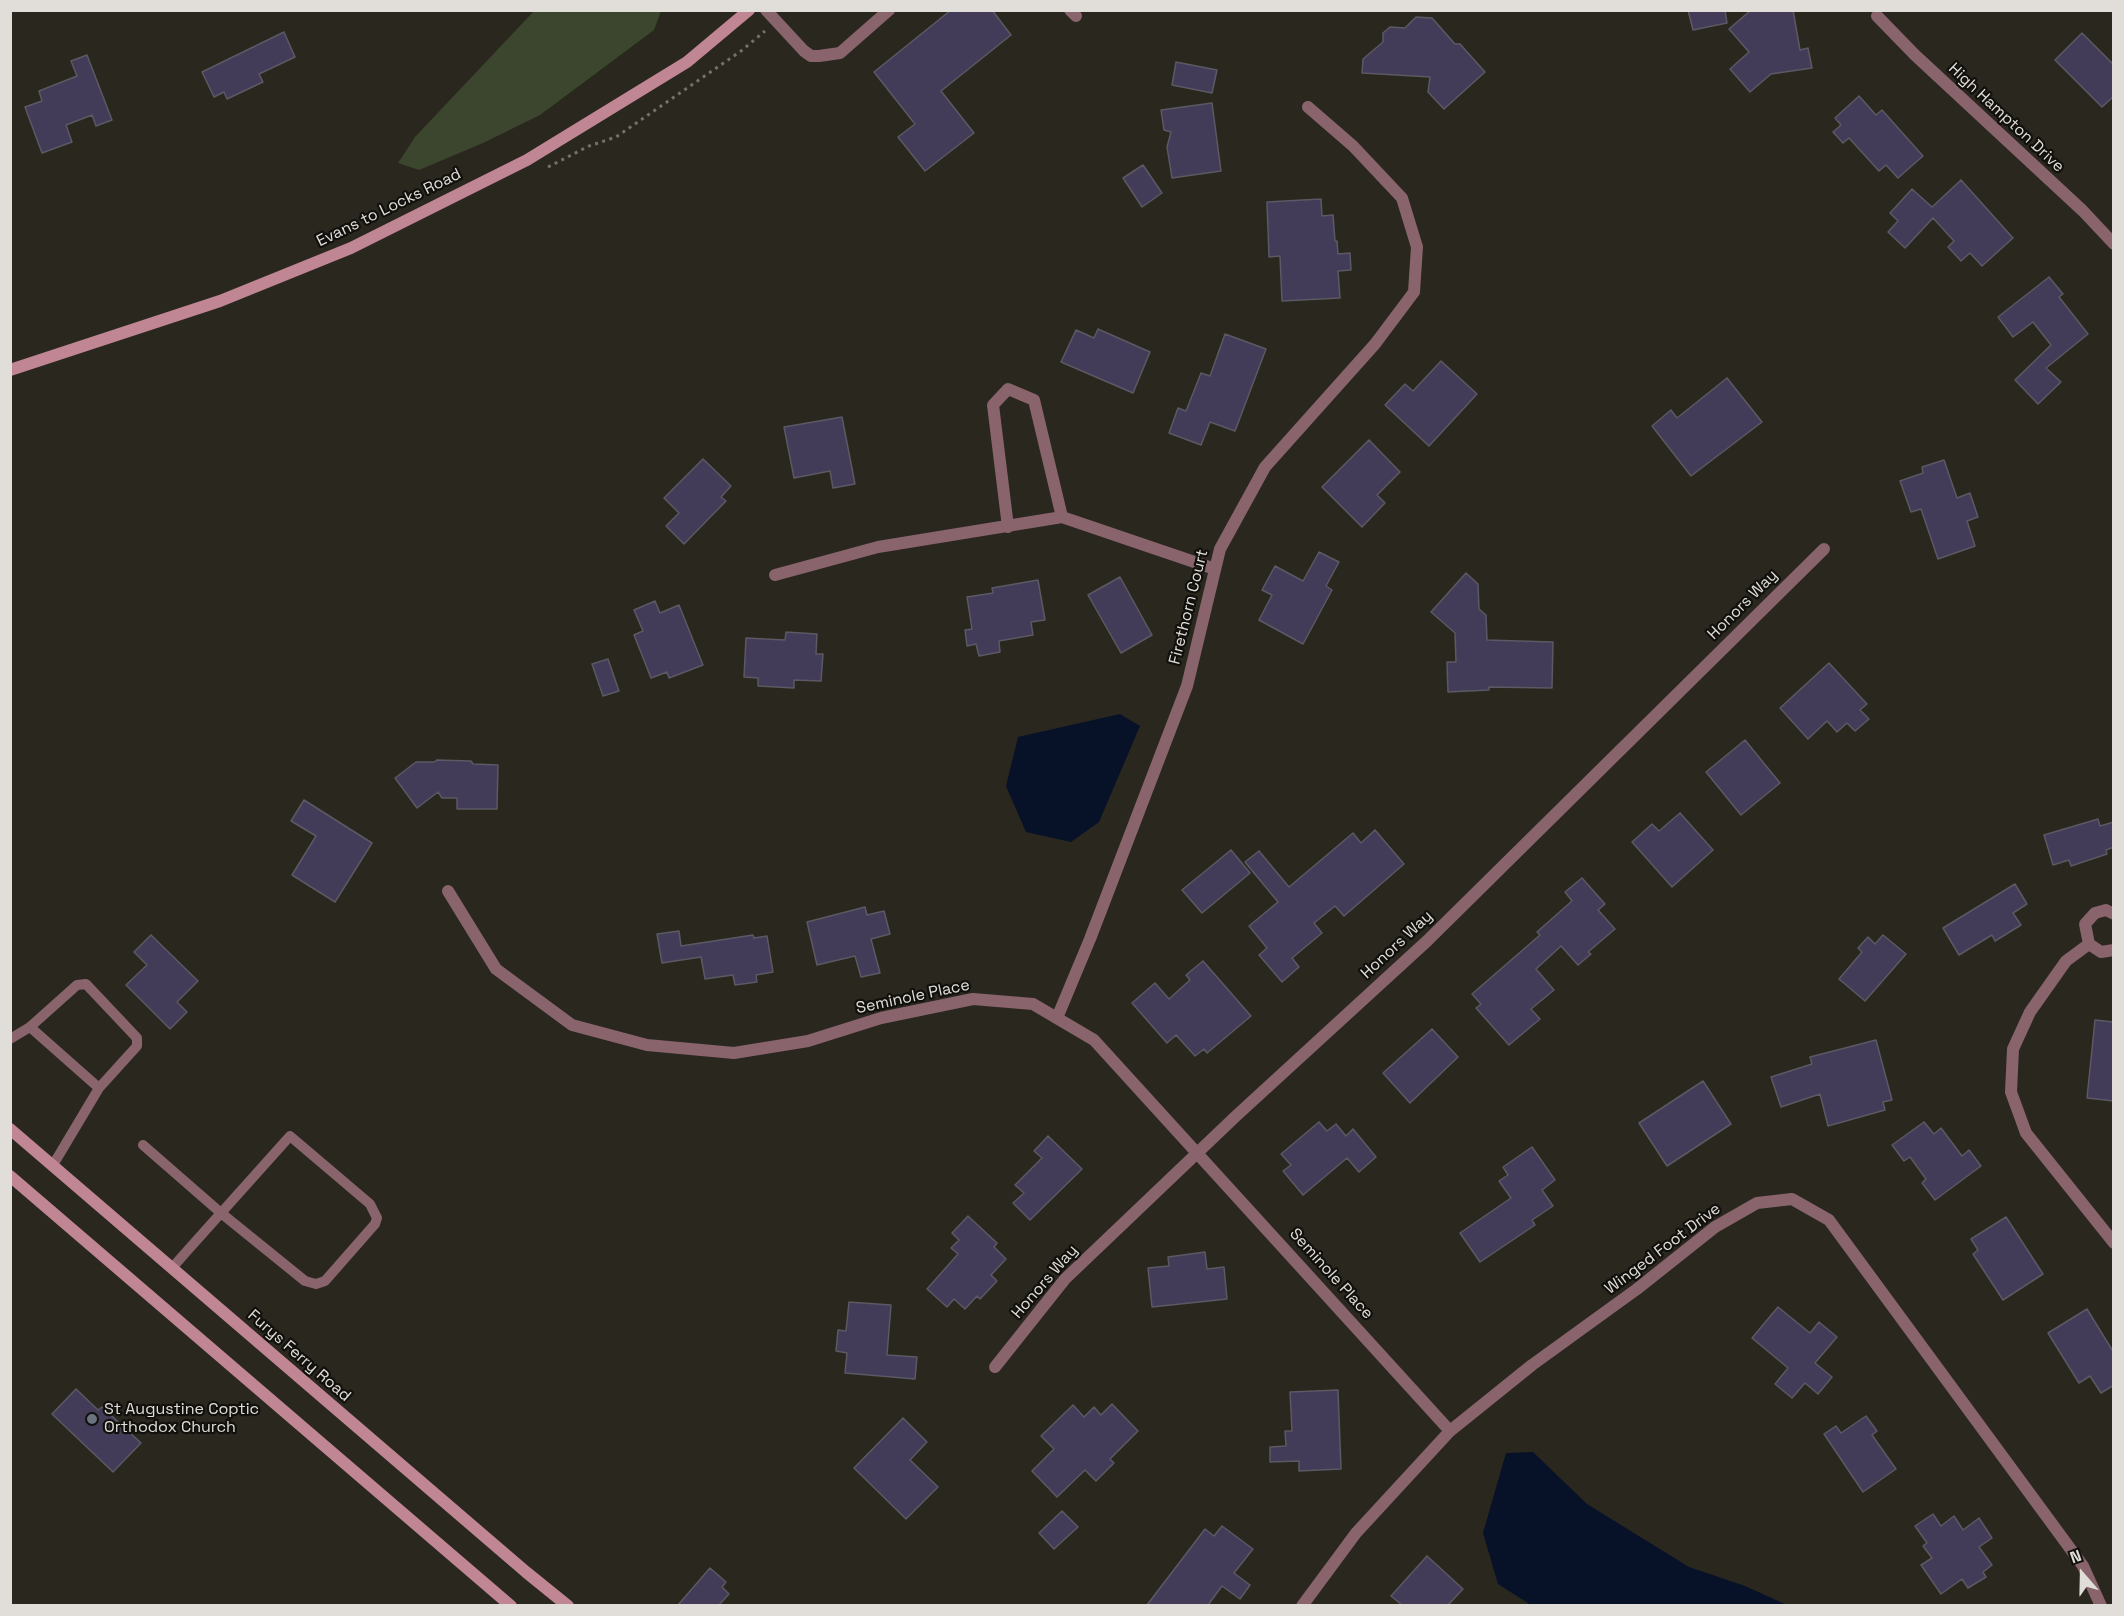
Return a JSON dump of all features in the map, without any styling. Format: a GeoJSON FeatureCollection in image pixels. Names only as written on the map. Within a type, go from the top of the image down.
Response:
{"type":"FeatureCollection","features":[{"type":"Feature","properties":{"kind":"main road","name":"Evans to Locks Road"},"geometry":{"type":"LineString","coordinates":[[10,370],[220,301],[351,248],[527,160],[687,62],[749,10]]}},
{"type":"Feature","properties":{"kind":"main road","name":"Furys Ferry Road"},"geometry":{"type":"LineString","coordinates":[[10,1129],[526,1572],[568,1605]]}},
{"type":"Feature","properties":{"kind":"main road"},"geometry":{"type":"LineString","coordinates":[[10,1176],[511,1605]]}},
{"type":"Feature","properties":{"kind":"street"},"geometry":{"type":"LineString","coordinates":[[766,10],[804,51],[811,56],[819,56],[840,53],[889,10]]}},
{"type":"Feature","properties":{"kind":"street","name":"High Hampton Drive"},"geometry":{"type":"LineString","coordinates":[[1877,15],[1915,55],[2083,211],[2114,244]]}},
{"type":"Feature","properties":{"kind":"street","name":"Firethorn Court"},"geometry":{"type":"LineString","coordinates":[[1057,1018],[1090,939],[1187,686],[1220,549],[1265,467],[1375,344],[1414,292],[1417,247],[1402,198],[1353,146],[1308,107]]}},
{"type":"Feature","properties":{"kind":"street"},"geometry":{"type":"LineString","coordinates":[[1008,526],[993,405],[1008,389],[1034,400],[1062,517]]}},
{"type":"Feature","properties":{"kind":"street"},"geometry":{"type":"LineString","coordinates":[[775,574],[878,547],[1062,517],[1215,569]]}},
{"type":"Feature","properties":{"kind":"street","name":"Honors Way"},"geometry":{"type":"LineString","coordinates":[[995,1367],[1065,1279],[1198,1152],[1426,941],[1824,549]]}},
{"type":"Feature","properties":{"kind":"street","name":"Seminole Place"},"geometry":{"type":"LineString","coordinates":[[448,891],[496,969],[572,1025],[647,1045],[734,1053],[807,1041],[881,1018],[974,999],[1033,1004],[1094,1040],[1450,1431]]}},
{"type":"Feature","properties":{"kind":"street"},"geometry":{"type":"LineString","coordinates":[[2114,914],[2106,910],[2095,913],[2085,924],[2089,944],[2101,952],[2114,950]]}},
{"type":"Feature","properties":{"kind":"street"},"geometry":{"type":"LineString","coordinates":[[2089,944],[2066,961],[2030,1012],[2013,1049],[2010,1092],[2026,1133],[2114,1243]]}},
{"type":"Feature","properties":{"kind":"street","name":"Winged Foot Drive"},"geometry":{"type":"LineString","coordinates":[[1302,1605],[1356,1533],[1450,1431],[1532,1365],[1637,1289],[1715,1227],[1757,1203],[1792,1199],[1829,1220],[2083,1566],[2101,1605]]}},
{"type":"Feature","properties":{"kind":"lane"},"geometry":{"type":"LineString","coordinates":[[10,1039],[30,1027],[77,985],[86,984],[137,1038],[137,1046],[99,1088],[53,1165]]}},
{"type":"Feature","properties":{"kind":"lane"},"geometry":{"type":"LineString","coordinates":[[30,1027],[99,1088]]}},
{"type":"Feature","properties":{"kind":"lane"},"geometry":{"type":"LineString","coordinates":[[143,1145],[221,1213],[305,1281],[316,1284],[325,1281],[375,1224],[377,1218],[370,1204],[290,1136],[221,1213],[172,1268]]}},
{"type":"Feature","properties":{"kind":"green space"},"geometry":{"type":"Polygon","coordinates":[[[534,11],[661,11],[654,30],[540,115],[483,143],[419,170],[398,163],[415,137],[534,11]]]}},
{"type":"Feature","properties":{"kind":"water"},"geometry":{"type":"Polygon","coordinates":[[[1120,714],[1140,726],[1099,822],[1071,842],[1026,832],[1006,786],[1018,737],[1120,714]]]}},
{"type":"Feature","properties":{"kind":"water"},"geometry":{"type":"Polygon","coordinates":[[[1533,1452],[1587,1504],[1689,1567],[1745,1586],[1787,1605],[1531,1605],[1498,1584],[1483,1533],[1506,1453],[1533,1452]]]}},
{"type":"Feature","properties":{"kind":"building"},"geometry":{"type":"Polygon","coordinates":[[[951,10],[992,10],[1011,35],[941,91],[974,133],[925,171],[898,137],[915,124],[874,72],[951,10]]]}},
{"type":"Feature","properties":{"kind":"building"},"geometry":{"type":"Polygon","coordinates":[[[1688,10],[1725,10],[1727,23],[1693,30],[1688,10]]]}},
{"type":"Feature","properties":{"kind":"building"},"geometry":{"type":"Polygon","coordinates":[[[1751,10],[1793,10],[1800,50],[1808,48],[1812,68],[1771,74],[1750,92],[1730,69],[1749,52],[1729,29],[1751,10]]]}},
{"type":"Feature","properties":{"kind":"building"},"geometry":{"type":"Polygon","coordinates":[[[1416,17],[1432,18],[1485,72],[1444,109],[1428,92],[1430,77],[1362,73],[1363,59],[1383,42],[1383,33],[1390,27],[1405,28],[1416,17]]]}},
{"type":"Feature","properties":{"kind":"building"},"geometry":{"type":"Polygon","coordinates":[[[284,32],[295,57],[259,74],[263,82],[227,99],[224,92],[214,97],[202,72],[284,32]]]}},
{"type":"Feature","properties":{"kind":"building"},"geometry":{"type":"Polygon","coordinates":[[[2082,33],[2114,65],[2114,96],[2102,107],[2055,60],[2082,33]]]}},
{"type":"Feature","properties":{"kind":"building"},"geometry":{"type":"Polygon","coordinates":[[[87,55],[112,120],[96,126],[92,115],[66,125],[72,142],[42,153],[25,107],[42,101],[39,91],[77,76],[71,61],[87,55]]]}},
{"type":"Feature","properties":{"kind":"building"},"geometry":{"type":"Polygon","coordinates":[[[1176,62],[1217,70],[1212,93],[1172,85],[1176,62]]]}},
{"type":"Feature","properties":{"kind":"building"},"geometry":{"type":"Polygon","coordinates":[[[1859,96],[1876,115],[1882,110],[1923,156],[1898,178],[1886,165],[1879,171],[1849,138],[1843,143],[1833,132],[1841,125],[1835,118],[1859,96]]]}},
{"type":"Feature","properties":{"kind":"building"},"geometry":{"type":"Polygon","coordinates":[[[1212,103],[1221,171],[1172,178],[1167,147],[1171,132],[1164,130],[1161,110],[1212,103]]]}},
{"type":"Feature","properties":{"kind":"building"},"geometry":{"type":"Polygon","coordinates":[[[1143,165],[1162,193],[1142,207],[1123,178],[1143,165]]]}},
{"type":"Feature","properties":{"kind":"building"},"geometry":{"type":"Polygon","coordinates":[[[1961,180],[2013,238],[1982,266],[1970,253],[1961,261],[1948,247],[1954,241],[1933,218],[1905,248],[1888,232],[1898,221],[1890,213],[1912,189],[1932,207],[1961,180]]]}},
{"type":"Feature","properties":{"kind":"building"},"geometry":{"type":"Polygon","coordinates":[[[1321,199],[1322,216],[1333,215],[1338,254],[1350,253],[1351,270],[1338,271],[1340,298],[1282,301],[1280,256],[1269,257],[1267,202],[1321,199]]]}},
{"type":"Feature","properties":{"kind":"building"},"geometry":{"type":"Polygon","coordinates":[[[2049,277],[2063,294],[2059,297],[2088,334],[2046,368],[2061,382],[2038,404],[2015,380],[2051,345],[2033,322],[2013,337],[1998,317],[2049,277]]]}},
{"type":"Feature","properties":{"kind":"building"},"geometry":{"type":"Polygon","coordinates":[[[1098,329],[1150,352],[1133,393],[1061,362],[1076,330],[1094,338],[1098,329]]]}},
{"type":"Feature","properties":{"kind":"building"},"geometry":{"type":"Polygon","coordinates":[[[1225,334],[1266,349],[1235,431],[1210,422],[1201,445],[1169,433],[1178,408],[1186,411],[1201,373],[1210,376],[1225,334]]]}},
{"type":"Feature","properties":{"kind":"building"},"geometry":{"type":"Polygon","coordinates":[[[1441,361],[1477,394],[1429,446],[1385,405],[1405,384],[1413,391],[1441,361]]]}},
{"type":"Feature","properties":{"kind":"building"},"geometry":{"type":"Polygon","coordinates":[[[1727,378],[1762,422],[1691,476],[1652,426],[1671,410],[1677,418],[1727,378]]]}},
{"type":"Feature","properties":{"kind":"building"},"geometry":{"type":"Polygon","coordinates":[[[842,417],[855,484],[833,488],[830,471],[794,478],[784,427],[842,417]]]}},
{"type":"Feature","properties":{"kind":"building"},"geometry":{"type":"Polygon","coordinates":[[[1369,440],[1400,472],[1377,495],[1385,503],[1362,527],[1322,487],[1369,440]]]}},
{"type":"Feature","properties":{"kind":"building"},"geometry":{"type":"Polygon","coordinates":[[[703,459],[731,486],[721,497],[726,501],[684,544],[666,526],[679,513],[664,498],[703,459]]]}},
{"type":"Feature","properties":{"kind":"building"},"geometry":{"type":"Polygon","coordinates":[[[1944,460],[1957,498],[1970,493],[1978,517],[1967,521],[1975,546],[1938,559],[1921,509],[1911,512],[1900,481],[1923,473],[1922,467],[1944,460]]]}},
{"type":"Feature","properties":{"kind":"building"},"geometry":{"type":"Polygon","coordinates":[[[1319,552],[1339,562],[1326,586],[1332,590],[1303,644],[1259,620],[1272,595],[1262,590],[1275,566],[1303,581],[1319,552]]]}},
{"type":"Feature","properties":{"kind":"building"},"geometry":{"type":"Polygon","coordinates":[[[1466,573],[1478,584],[1479,609],[1486,615],[1487,640],[1553,642],[1552,688],[1489,687],[1489,690],[1448,692],[1447,662],[1456,662],[1455,633],[1431,612],[1466,573]]]}},
{"type":"Feature","properties":{"kind":"building"},"geometry":{"type":"Polygon","coordinates":[[[1120,577],[1152,635],[1121,653],[1088,595],[1120,577]]]}},
{"type":"Feature","properties":{"kind":"building"},"geometry":{"type":"Polygon","coordinates":[[[1038,580],[1045,620],[1031,622],[1033,635],[999,641],[1000,652],[979,656],[976,644],[967,646],[965,630],[972,629],[967,597],[993,593],[992,588],[1038,580]]]}},
{"type":"Feature","properties":{"kind":"building"},"geometry":{"type":"Polygon","coordinates":[[[655,601],[660,613],[679,605],[703,665],[669,678],[667,672],[651,678],[634,635],[643,631],[634,610],[655,601]]]}},
{"type":"Feature","properties":{"kind":"building"},"geometry":{"type":"Polygon","coordinates":[[[786,632],[817,634],[816,654],[823,654],[821,681],[794,680],[794,688],[758,686],[758,678],[744,677],[746,638],[785,640],[786,632]]]}},
{"type":"Feature","properties":{"kind":"building"},"geometry":{"type":"Polygon","coordinates":[[[608,659],[619,691],[603,696],[592,664],[608,659]]]}},
{"type":"Feature","properties":{"kind":"building"},"geometry":{"type":"Polygon","coordinates":[[[1829,663],[1867,704],[1860,710],[1869,719],[1855,731],[1847,723],[1837,732],[1827,721],[1808,739],[1780,708],[1829,663]]]}},
{"type":"Feature","properties":{"kind":"building"},"geometry":{"type":"Polygon","coordinates":[[[1745,740],[1780,783],[1741,815],[1706,772],[1745,740]]]}},
{"type":"Feature","properties":{"kind":"building"},"geometry":{"type":"Polygon","coordinates":[[[437,760],[498,765],[497,809],[457,809],[457,798],[442,798],[438,792],[417,808],[395,778],[416,762],[437,760]]]}},
{"type":"Feature","properties":{"kind":"building"},"geometry":{"type":"Polygon","coordinates":[[[304,800],[372,843],[335,902],[292,875],[316,836],[291,821],[304,800]]]}},
{"type":"Feature","properties":{"kind":"building"},"geometry":{"type":"Polygon","coordinates":[[[1680,813],[1713,850],[1672,887],[1632,842],[1652,824],[1659,831],[1680,813]]]}},
{"type":"Feature","properties":{"kind":"building"},"geometry":{"type":"Polygon","coordinates":[[[2098,819],[2100,826],[2114,822],[2114,847],[2106,850],[2107,854],[2071,866],[2069,860],[2053,865],[2044,835],[2098,819]]]}},
{"type":"Feature","properties":{"kind":"building"},"geometry":{"type":"Polygon","coordinates":[[[1375,830],[1404,864],[1344,916],[1335,906],[1314,923],[1322,933],[1292,958],[1299,967],[1282,982],[1259,955],[1267,948],[1249,926],[1278,902],[1245,862],[1259,851],[1289,887],[1353,833],[1361,843],[1375,830]]]}},
{"type":"Feature","properties":{"kind":"building"},"geometry":{"type":"Polygon","coordinates":[[[1231,850],[1250,873],[1202,913],[1182,890],[1231,850]]]}},
{"type":"Feature","properties":{"kind":"building"},"geometry":{"type":"Polygon","coordinates":[[[1582,878],[1605,904],[1598,910],[1615,929],[1588,952],[1591,954],[1578,965],[1561,946],[1536,969],[1554,990],[1531,1009],[1540,1019],[1509,1045],[1476,1008],[1481,1004],[1472,994],[1540,935],[1537,932],[1572,901],[1565,892],[1582,878]]]}},
{"type":"Feature","properties":{"kind":"building"},"geometry":{"type":"Polygon","coordinates":[[[2015,884],[2027,904],[2013,913],[2021,925],[1995,941],[1992,935],[1959,955],[1943,928],[2015,884]]]}},
{"type":"Feature","properties":{"kind":"building"},"geometry":{"type":"Polygon","coordinates":[[[865,907],[867,915],[884,911],[890,934],[871,939],[880,973],[861,977],[855,956],[817,965],[807,922],[865,907]]]}},
{"type":"Feature","properties":{"kind":"building"},"geometry":{"type":"Polygon","coordinates":[[[679,931],[681,946],[753,935],[754,938],[767,936],[773,972],[756,975],[757,982],[735,985],[733,975],[705,979],[701,957],[662,963],[657,934],[679,931]]]}},
{"type":"Feature","properties":{"kind":"building"},"geometry":{"type":"Polygon","coordinates":[[[151,935],[198,981],[177,1002],[187,1012],[170,1029],[126,985],[147,965],[134,952],[151,935]]]}},
{"type":"Feature","properties":{"kind":"building"},"geometry":{"type":"Polygon","coordinates":[[[1883,935],[1906,954],[1865,1001],[1839,979],[1862,952],[1858,948],[1868,937],[1875,944],[1883,935]]]}},
{"type":"Feature","properties":{"kind":"building"},"geometry":{"type":"Polygon","coordinates":[[[1203,961],[1251,1016],[1207,1053],[1204,1049],[1195,1056],[1176,1035],[1167,1043],[1132,1003],[1155,983],[1169,999],[1190,980],[1186,975],[1203,961]]]}},
{"type":"Feature","properties":{"kind":"building"},"geometry":{"type":"Polygon","coordinates":[[[2095,1020],[2114,1022],[2114,1101],[2087,1098],[2095,1020]]]}},
{"type":"Feature","properties":{"kind":"building"},"geometry":{"type":"Polygon","coordinates":[[[1432,1029],[1458,1057],[1410,1103],[1383,1073],[1432,1029]]]}},
{"type":"Feature","properties":{"kind":"building"},"geometry":{"type":"Polygon","coordinates":[[[1876,1040],[1892,1100],[1883,1102],[1885,1110],[1828,1126],[1820,1094],[1781,1107],[1771,1077],[1812,1064],[1810,1057],[1876,1040]]]}},
{"type":"Feature","properties":{"kind":"building"},"geometry":{"type":"Polygon","coordinates":[[[1703,1081],[1731,1124],[1667,1166],[1639,1123],[1703,1081]]]}},
{"type":"Feature","properties":{"kind":"building"},"geometry":{"type":"Polygon","coordinates":[[[1319,1122],[1327,1131],[1336,1124],[1346,1136],[1353,1129],[1376,1157],[1359,1172],[1347,1158],[1303,1195],[1283,1171],[1291,1165],[1281,1154],[1319,1122]]]}},
{"type":"Feature","properties":{"kind":"building"},"geometry":{"type":"Polygon","coordinates":[[[1924,1122],[1934,1134],[1941,1128],[1962,1156],[1969,1150],[1981,1166],[1935,1200],[1922,1183],[1926,1179],[1910,1157],[1904,1161],[1892,1145],[1924,1122]]]}},
{"type":"Feature","properties":{"kind":"building"},"geometry":{"type":"Polygon","coordinates":[[[1048,1136],[1082,1169],[1030,1220],[1013,1203],[1024,1193],[1015,1185],[1042,1158],[1034,1151],[1048,1136]]]}},
{"type":"Feature","properties":{"kind":"building"},"geometry":{"type":"Polygon","coordinates":[[[1532,1147],[1555,1180],[1542,1190],[1553,1206],[1532,1220],[1535,1225],[1480,1262],[1460,1233],[1511,1198],[1499,1181],[1508,1175],[1503,1167],[1532,1147]]]}},
{"type":"Feature","properties":{"kind":"building"},"geometry":{"type":"Polygon","coordinates":[[[968,1216],[997,1243],[994,1247],[1006,1259],[991,1275],[997,1281],[980,1299],[977,1296],[965,1309],[954,1299],[947,1307],[927,1289],[958,1254],[951,1248],[959,1240],[952,1233],[968,1216]]]}},
{"type":"Feature","properties":{"kind":"building"},"geometry":{"type":"Polygon","coordinates":[[[2006,1217],[2043,1274],[2003,1300],[1973,1254],[1978,1250],[1971,1239],[2006,1217]]]}},
{"type":"Feature","properties":{"kind":"building"},"geometry":{"type":"Polygon","coordinates":[[[1205,1252],[1207,1269],[1224,1267],[1227,1299],[1152,1307],[1148,1268],[1169,1266],[1168,1257],[1205,1252]]]}},
{"type":"Feature","properties":{"kind":"building"},"geometry":{"type":"Polygon","coordinates":[[[849,1302],[891,1305],[887,1355],[917,1357],[915,1379],[845,1373],[847,1353],[836,1351],[838,1330],[846,1331],[849,1302]]]}},
{"type":"Feature","properties":{"kind":"building"},"geometry":{"type":"Polygon","coordinates":[[[1778,1307],[1810,1333],[1819,1322],[1837,1337],[1815,1363],[1832,1377],[1818,1394],[1805,1383],[1792,1398],[1775,1384],[1788,1368],[1752,1338],[1778,1307]]]}},
{"type":"Feature","properties":{"kind":"building"},"geometry":{"type":"Polygon","coordinates":[[[2087,1309],[2114,1353],[2114,1385],[2101,1393],[2090,1376],[2079,1383],[2048,1333],[2087,1309]]]}},
{"type":"Feature","properties":{"kind":"building"},"geometry":{"type":"Polygon","coordinates":[[[76,1389],[98,1410],[102,1407],[141,1443],[113,1472],[52,1414],[76,1389]]]}},
{"type":"Feature","properties":{"kind":"building"},"geometry":{"type":"Polygon","coordinates":[[[1338,1390],[1341,1469],[1299,1471],[1299,1461],[1270,1462],[1270,1447],[1286,1446],[1285,1431],[1292,1431],[1290,1392],[1338,1390]]]}},
{"type":"Feature","properties":{"kind":"building"},"geometry":{"type":"Polygon","coordinates":[[[1112,1404],[1138,1431],[1110,1459],[1114,1463],[1096,1481],[1085,1470],[1057,1497],[1032,1471],[1054,1449],[1041,1436],[1073,1405],[1084,1417],[1094,1407],[1101,1415],[1112,1404]]]}},
{"type":"Feature","properties":{"kind":"building"},"geometry":{"type":"Polygon","coordinates":[[[1866,1416],[1877,1431],[1872,1435],[1896,1469],[1863,1492],[1824,1434],[1836,1426],[1841,1433],[1866,1416]]]}},
{"type":"Feature","properties":{"kind":"building"},"geometry":{"type":"Polygon","coordinates":[[[903,1418],[927,1442],[910,1460],[938,1487],[906,1519],[854,1468],[903,1418]]]}},
{"type":"Feature","properties":{"kind":"building"},"geometry":{"type":"Polygon","coordinates":[[[1062,1511],[1078,1527],[1054,1549],[1039,1533],[1062,1511]]]}},
{"type":"Feature","properties":{"kind":"building"},"geometry":{"type":"Polygon","coordinates":[[[1933,1514],[1941,1526],[1954,1516],[1963,1530],[1979,1518],[1992,1538],[1979,1547],[1992,1565],[1983,1572],[1986,1577],[1968,1588],[1962,1579],[1941,1594],[1921,1565],[1932,1558],[1923,1546],[1927,1543],[1915,1526],[1933,1514]]]}},
{"type":"Feature","properties":{"kind":"building"},"geometry":{"type":"Polygon","coordinates":[[[1222,1526],[1253,1549],[1234,1573],[1250,1585],[1240,1599],[1222,1586],[1208,1605],[1147,1605],[1205,1529],[1214,1536],[1222,1526]]]}},
{"type":"Feature","properties":{"kind":"building"},"geometry":{"type":"Polygon","coordinates":[[[1427,1556],[1463,1589],[1448,1605],[1402,1605],[1391,1596],[1427,1556]]]}},
{"type":"Feature","properties":{"kind":"building"},"geometry":{"type":"Polygon","coordinates":[[[710,1568],[726,1582],[722,1587],[729,1594],[719,1605],[678,1605],[710,1568]]]}},
{"type":"Feature","properties":{"kind":"place","name":"St Augustine Coptic Orthodox Church"},"geometry":{"type":"Point","coordinates":[92,1419]}}]}
